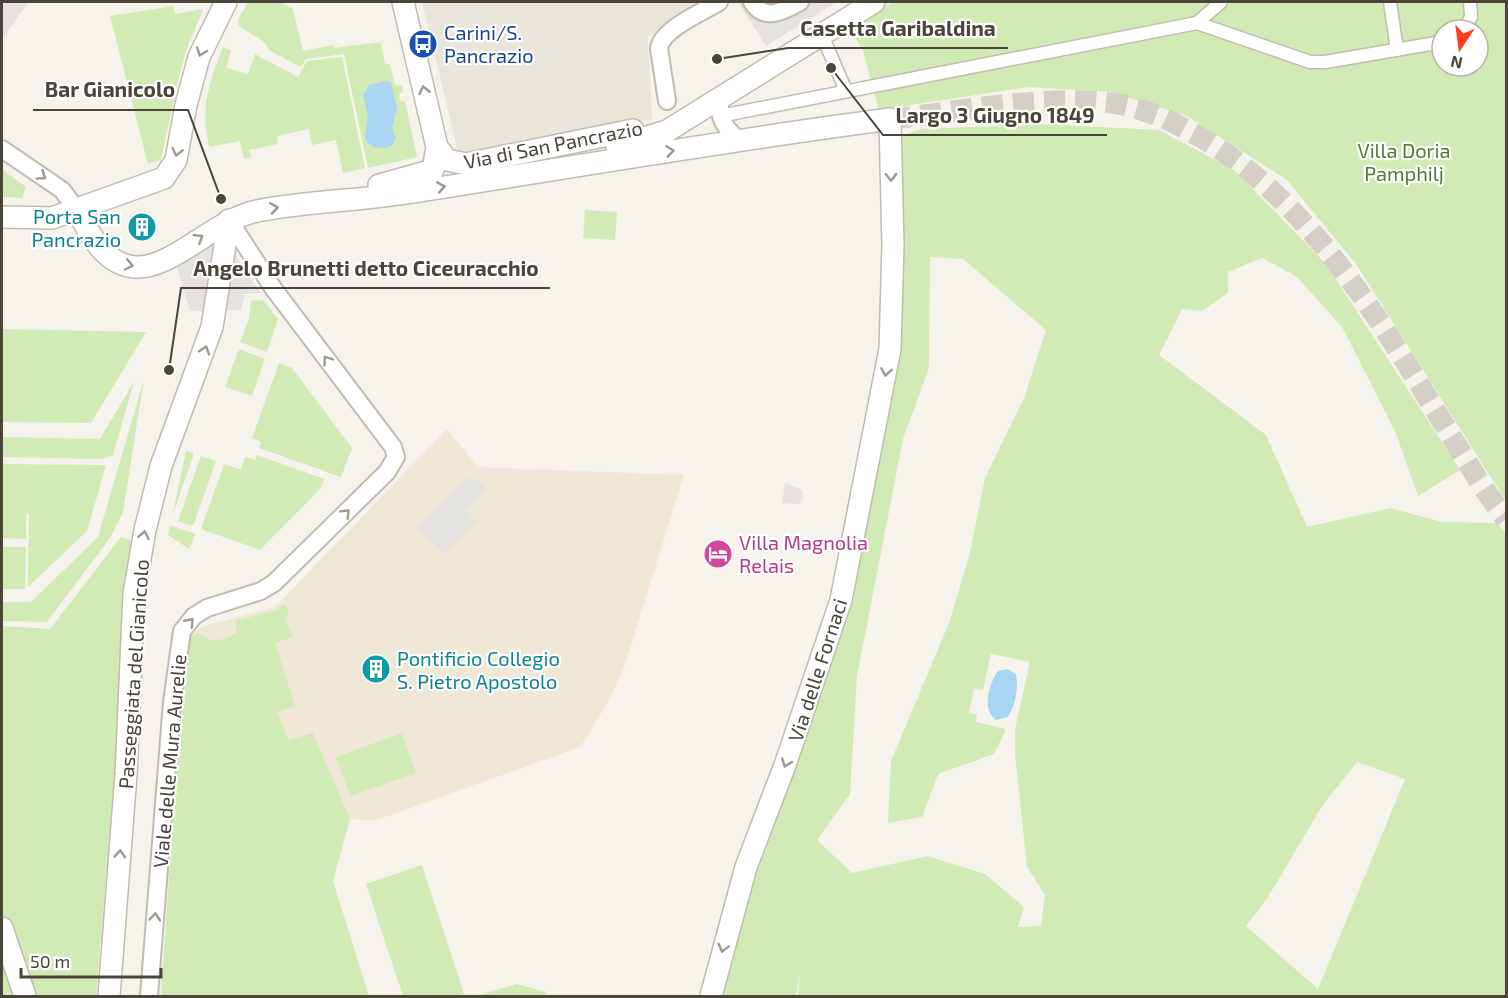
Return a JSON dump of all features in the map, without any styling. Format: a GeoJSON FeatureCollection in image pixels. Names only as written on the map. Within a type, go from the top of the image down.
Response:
{"type":"FeatureCollection","features":[{"type":"Feature","properties":{"kind":"street"},"geometry":{"type":"LineString","coordinates":[[2,217],[52,218],[164,178],[176,160],[186,105],[204,44],[226,2]]}},
{"type":"Feature","properties":{"kind":"street"},"geometry":{"type":"LineString","coordinates":[[403,2],[437,147]]}},
{"type":"Feature","properties":{"kind":"street"},"geometry":{"type":"LineString","coordinates":[[667,101],[659,48],[661,40],[671,30],[719,2]]}},
{"type":"Feature","properties":{"kind":"street"},"geometry":{"type":"LineString","coordinates":[[752,2],[762,11],[774,14],[800,2]]}},
{"type":"Feature","properties":{"kind":"street","name":"Via di San Pancrazio"},"geometry":{"type":"LineString","coordinates":[[487,179],[520,165],[632,143],[662,133],[873,2]]}},
{"type":"Feature","properties":{"kind":"street"},"geometry":{"type":"LineString","coordinates":[[1197,23],[1221,2]]}},
{"type":"Feature","properties":{"kind":"street"},"geometry":{"type":"LineString","coordinates":[[1390,2],[1397,50]]}},
{"type":"Feature","properties":{"kind":"street"},"geometry":{"type":"LineString","coordinates":[[1470,2],[1470,18]]}},
{"type":"Feature","properties":{"kind":"street"},"geometry":{"type":"LineString","coordinates":[[720,116],[1197,23],[1310,62],[1325,62],[1430,44]]}},
{"type":"Feature","properties":{"kind":"street"},"geometry":{"type":"LineString","coordinates":[[825,42],[846,91]]}},
{"type":"Feature","properties":{"kind":"street"},"geometry":{"type":"LineString","coordinates":[[723,94],[720,116],[724,127],[738,139]]}},
{"type":"Feature","properties":{"kind":"street","name":"Via delle Fornaci"},"geometry":{"type":"LineString","coordinates":[[711,996],[746,867],[785,765],[841,600],[890,349],[892,246],[890,119],[738,139]]}},
{"type":"Feature","properties":{"kind":"street","name":"Via di San Pancrazio"},"geometry":{"type":"LineString","coordinates":[[437,147],[447,160],[466,164],[652,125],[673,126],[738,139]]}},
{"type":"Feature","properties":{"kind":"street","name":"Via di San Pancrazio"},"geometry":{"type":"LineString","coordinates":[[77,210],[101,248],[122,264],[147,266],[169,256],[229,220],[259,210],[320,201],[402,194],[738,139]]}},
{"type":"Feature","properties":{"kind":"street","name":"Via di San Pancrazio"},"geometry":{"type":"LineString","coordinates":[[320,201],[428,173],[436,165],[437,147]]}},
{"type":"Feature","properties":{"kind":"street"},"geometry":{"type":"LineString","coordinates":[[2,148],[62,190],[77,210]]}},
{"type":"Feature","properties":{"kind":"street","name":"Passeggiata del Gianicolo"},"geometry":{"type":"LineString","coordinates":[[109,996],[137,578],[145,530],[161,466],[212,327],[229,220]]}},
{"type":"Feature","properties":{"kind":"street","name":"Viale delle Mura Aurelie"},"geometry":{"type":"LineString","coordinates":[[149,996],[172,702],[182,631],[194,616],[207,608],[261,591],[274,583],[387,472],[396,457],[393,447],[273,288],[229,220]]}},
{"type":"Feature","properties":{"kind":"street"},"geometry":{"type":"LineString","coordinates":[[2,928],[25,996]]}},
{"type":"Feature","properties":{"kind":"shaded area"},"geometry":{"type":"Polygon","coordinates":[[[2,2],[28,2],[2,40],[2,2]]]}},
{"type":"Feature","properties":{"kind":"shaded area"},"geometry":{"type":"Polygon","coordinates":[[[422,2],[703,2],[648,37],[652,119],[459,157],[422,2]]]}},
{"type":"Feature","properties":{"kind":"shaded area"},"geometry":{"type":"Polygon","coordinates":[[[738,2],[837,2],[766,46],[738,2]]]}},
{"type":"Feature","properties":{"kind":"shaded area"},"geometry":{"type":"Polygon","coordinates":[[[214,242],[205,311],[190,311],[177,267],[214,242]]]}},
{"type":"Feature","properties":{"kind":"shaded area"},"geometry":{"type":"Polygon","coordinates":[[[233,251],[261,293],[245,294],[241,310],[224,311],[233,251]]]}},
{"type":"Feature","properties":{"kind":"shaded area"},"geometry":{"type":"Polygon","coordinates":[[[447,429],[478,467],[684,475],[626,661],[609,701],[580,747],[377,820],[172,814],[173,795],[181,791],[182,781],[174,776],[182,676],[192,634],[204,626],[275,607],[447,429]]]}},
{"type":"Feature","properties":{"kind":"shaded area"},"geometry":{"type":"Polygon","coordinates":[[[469,474],[486,488],[466,511],[477,521],[445,554],[416,527],[469,474]]]}},
{"type":"Feature","properties":{"kind":"shaded area"},"geometry":{"type":"Polygon","coordinates":[[[785,483],[802,490],[803,498],[799,504],[782,503],[785,483]]]}},
{"type":"Feature","properties":{"kind":"green space"},"geometry":{"type":"Polygon","coordinates":[[[248,2],[280,2],[293,9],[303,51],[333,45],[334,48],[381,42],[385,64],[390,64],[395,86],[402,85],[403,92],[399,94],[401,102],[405,101],[417,157],[368,168],[344,54],[306,59],[301,67],[270,51],[264,42],[239,26],[238,20],[248,2]]]}},
{"type":"Feature","properties":{"kind":"green space","name":"Villa Doria Pamphilj"},"geometry":{"type":"Polygon","coordinates":[[[893,2],[1506,2],[1506,501],[1356,264],[1287,180],[1187,116],[1111,92],[1028,87],[879,110],[863,51],[849,28],[893,2]]]}},
{"type":"Feature","properties":{"kind":"green space"},"geometry":{"type":"Polygon","coordinates":[[[173,6],[175,14],[203,9],[187,48],[161,160],[148,164],[110,16],[173,6]]]}},
{"type":"Feature","properties":{"kind":"green space"},"geometry":{"type":"Polygon","coordinates":[[[223,47],[231,51],[226,68],[248,74],[255,54],[298,77],[307,61],[342,57],[365,168],[343,173],[336,140],[312,145],[309,129],[277,136],[278,144],[249,150],[251,158],[244,159],[240,141],[209,147],[205,120],[207,96],[223,47]]]}},
{"type":"Feature","properties":{"kind":"green space"},"geometry":{"type":"Polygon","coordinates":[[[1042,124],[1159,130],[1234,170],[1326,264],[1460,470],[1418,496],[1395,431],[1342,327],[1296,276],[1262,258],[1228,272],[1228,293],[1202,311],[1182,309],[1159,355],[1266,435],[1307,527],[1390,508],[1442,522],[1497,523],[1506,533],[1506,996],[798,996],[800,970],[796,996],[721,996],[732,937],[805,731],[890,388],[901,136],[921,129],[1042,124]],[[930,257],[929,368],[903,439],[857,676],[850,794],[817,840],[852,873],[928,856],[985,874],[1024,907],[1018,927],[1041,926],[1045,895],[1027,867],[1015,755],[1015,729],[1030,662],[991,654],[983,690],[974,689],[969,713],[977,715],[976,722],[1006,729],[994,754],[938,774],[922,817],[888,823],[891,761],[949,623],[970,553],[985,478],[1024,398],[1046,330],[963,259],[930,257]],[[1357,762],[1322,806],[1268,897],[1246,926],[1318,989],[1405,779],[1357,762]]]}},
{"type":"Feature","properties":{"kind":"green space"},"geometry":{"type":"Polygon","coordinates":[[[2,169],[26,187],[22,198],[2,197],[2,169]]]}},
{"type":"Feature","properties":{"kind":"green space"},"geometry":{"type":"Polygon","coordinates":[[[585,210],[617,212],[615,240],[583,238],[585,210]]]}},
{"type":"Feature","properties":{"kind":"green space"},"geometry":{"type":"Polygon","coordinates":[[[263,300],[278,319],[267,352],[240,342],[249,319],[251,301],[263,300]]]}},
{"type":"Feature","properties":{"kind":"green space"},"geometry":{"type":"Polygon","coordinates":[[[2,329],[146,332],[91,423],[2,422],[2,329]]]}},
{"type":"Feature","properties":{"kind":"green space"},"geometry":{"type":"Polygon","coordinates":[[[239,349],[265,359],[252,396],[225,387],[239,349]]]}},
{"type":"Feature","properties":{"kind":"green space"},"geometry":{"type":"Polygon","coordinates":[[[279,363],[292,368],[352,448],[341,477],[259,448],[261,442],[252,438],[279,363]]]}},
{"type":"Feature","properties":{"kind":"green space"},"geometry":{"type":"Polygon","coordinates":[[[144,379],[123,512],[110,538],[47,622],[2,621],[2,602],[31,602],[98,537],[144,379]]]}},
{"type":"Feature","properties":{"kind":"green space"},"geometry":{"type":"Polygon","coordinates":[[[134,382],[113,455],[101,459],[2,457],[2,437],[100,439],[134,382]]]}},
{"type":"Feature","properties":{"kind":"green space"},"geometry":{"type":"Polygon","coordinates":[[[186,451],[194,453],[172,517],[186,451]]]}},
{"type":"Feature","properties":{"kind":"green space"},"geometry":{"type":"Polygon","coordinates":[[[257,455],[324,479],[320,489],[260,550],[201,529],[224,464],[241,470],[245,457],[255,460],[257,455]]]}},
{"type":"Feature","properties":{"kind":"green space"},"geometry":{"type":"Polygon","coordinates":[[[201,456],[216,461],[193,526],[178,521],[201,456]]]}},
{"type":"Feature","properties":{"kind":"green space"},"geometry":{"type":"Polygon","coordinates":[[[2,464],[106,465],[87,531],[28,587],[29,514],[26,514],[26,539],[2,538],[2,464]]]}},
{"type":"Feature","properties":{"kind":"green space"},"geometry":{"type":"Polygon","coordinates":[[[170,525],[195,534],[189,549],[168,535],[170,525]]]}},
{"type":"Feature","properties":{"kind":"green space"},"geometry":{"type":"Polygon","coordinates":[[[121,537],[134,541],[96,996],[2,996],[2,626],[50,629],[121,537]]]}},
{"type":"Feature","properties":{"kind":"green space"},"geometry":{"type":"Polygon","coordinates":[[[2,547],[26,547],[25,589],[2,589],[2,547]]]}},
{"type":"Feature","properties":{"kind":"green space"},"geometry":{"type":"Polygon","coordinates":[[[284,604],[289,612],[285,621],[293,637],[275,643],[295,706],[278,712],[288,740],[313,733],[350,819],[333,881],[369,996],[161,996],[181,699],[191,636],[199,633],[212,641],[228,638],[237,632],[235,621],[277,610],[284,604]]]}},
{"type":"Feature","properties":{"kind":"green space"},"geometry":{"type":"Polygon","coordinates":[[[402,733],[416,773],[350,796],[336,757],[402,733]]]}},
{"type":"Feature","properties":{"kind":"green space"},"geometry":{"type":"Polygon","coordinates":[[[422,865],[464,994],[403,996],[366,884],[422,865]]]}},
{"type":"Feature","properties":{"kind":"green space"},"geometry":{"type":"Polygon","coordinates":[[[517,984],[546,992],[545,996],[476,996],[517,984]]]}},
{"type":"Feature","properties":{"kind":"water"},"geometry":{"type":"Polygon","coordinates":[[[385,81],[391,83],[397,108],[392,128],[396,138],[392,146],[377,148],[370,145],[365,138],[368,117],[363,95],[369,85],[385,81]]]}},
{"type":"Feature","properties":{"kind":"water"},"geometry":{"type":"Polygon","coordinates":[[[1008,669],[1016,674],[1016,697],[1008,717],[996,720],[989,710],[989,689],[998,671],[1008,669]]]}},
{"type":"Feature","properties":{"kind":"tunnel"},"geometry":{"type":"LineString","coordinates":[[890,119],[1024,103],[1102,102],[1128,106],[1153,114],[1200,137],[1237,162],[1271,190],[1332,256],[1384,329],[1506,519]]}},
{"type":"Feature","properties":{"kind":"place","name":"Carini/S. Pancrazio"},"geometry":{"type":"Point","coordinates":[423,44]}},
{"type":"Feature","properties":{"kind":"place","name":"Casetta Garibaldina"},"geometry":{"type":"Point","coordinates":[717,59]}},
{"type":"Feature","properties":{"kind":"place","name":"Largo 3 Giugno 1849"},"geometry":{"type":"Point","coordinates":[831,68]}},
{"type":"Feature","properties":{"kind":"place","name":"Bar Gianicolo"},"geometry":{"type":"Point","coordinates":[221,199]}},
{"type":"Feature","properties":{"kind":"place","name":"Porta San Pancrazio"},"geometry":{"type":"Point","coordinates":[142,227]}},
{"type":"Feature","properties":{"kind":"place","name":"Angelo Brunetti detto Ciceuracchio"},"geometry":{"type":"Point","coordinates":[169,370]}},
{"type":"Feature","properties":{"kind":"place","name":"Villa Magnolia Relais"},"geometry":{"type":"Point","coordinates":[718,554]}},
{"type":"Feature","properties":{"kind":"place","name":"Pontificio Collegio S. Pietro Apostolo"},"geometry":{"type":"Point","coordinates":[376,669]}}]}
